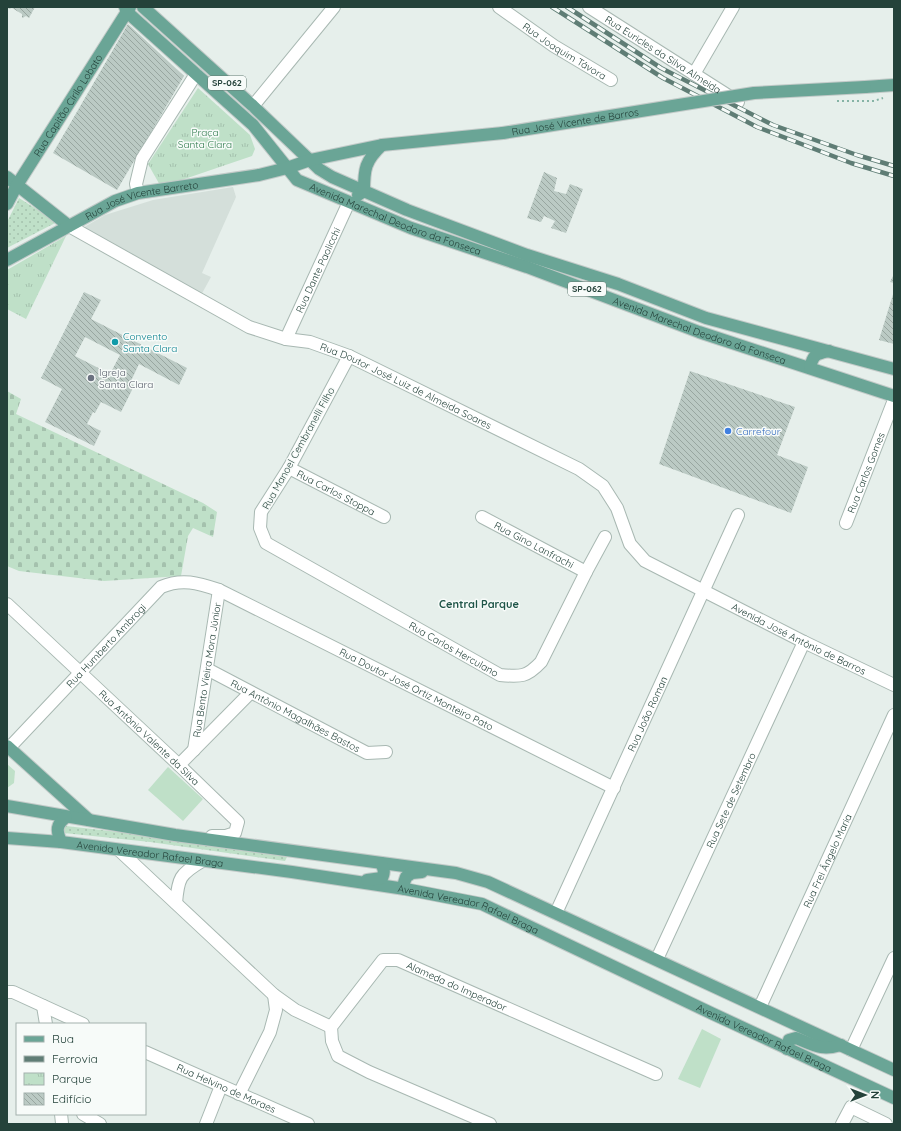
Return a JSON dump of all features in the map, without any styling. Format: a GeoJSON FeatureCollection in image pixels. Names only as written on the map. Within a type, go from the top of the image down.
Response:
{"type":"FeatureCollection","features":[{"type":"Feature","properties":{"kind":"main road","name":"SP-062"},"geometry":{"type":"LineString","coordinates":[[143,7],[310,160]]}},
{"type":"Feature","properties":{"kind":"main road","name":"SP-062"},"geometry":{"type":"LineString","coordinates":[[127,8],[252,125],[287,168]]}},
{"type":"Feature","properties":{"kind":"main road","name":"Rua Capitão Cirilo Lobato"},"geometry":{"type":"LineString","coordinates":[[7,204],[17,185],[127,8]]}},
{"type":"Feature","properties":{"kind":"main road","name":"Rua José Vicente de Barros"},"geometry":{"type":"LineString","coordinates":[[287,168],[310,160],[382,145],[503,133],[754,93],[894,85]]}},
{"type":"Feature","properties":{"kind":"main road"},"geometry":{"type":"LineString","coordinates":[[349,202],[364,191],[365,170],[368,162],[373,154],[382,145]]}},
{"type":"Feature","properties":{"kind":"main road","name":"Avenida Marechal Deodoro da Fonseca"},"geometry":{"type":"LineString","coordinates":[[310,160],[319,169],[332,177],[407,210],[527,255],[618,284],[706,318],[894,369]]}},
{"type":"Feature","properties":{"kind":"main road","name":"Rua José Vicente Barreto"},"geometry":{"type":"LineString","coordinates":[[7,260],[115,201],[138,193],[259,175],[287,168]]}},
{"type":"Feature","properties":{"kind":"main road","name":"Avenida Marechal Deodoro da Fonseca"},"geometry":{"type":"LineString","coordinates":[[287,168],[297,180],[411,228],[527,267],[699,332],[894,396]]}},
{"type":"Feature","properties":{"kind":"main road"},"geometry":{"type":"LineString","coordinates":[[7,177],[69,226]]}},
{"type":"Feature","properties":{"kind":"main road"},"geometry":{"type":"LineString","coordinates":[[810,368],[812,358],[816,354],[830,351]]}},
{"type":"Feature","properties":{"kind":"main road"},"geometry":{"type":"LineString","coordinates":[[8,747],[89,820]]}},
{"type":"Feature","properties":{"kind":"main road"},"geometry":{"type":"LineString","coordinates":[[7,806],[175,835],[456,873],[488,882],[894,1070]]}},
{"type":"Feature","properties":{"kind":"main road"},"geometry":{"type":"LineString","coordinates":[[61,842],[57,827],[66,817]]}},
{"type":"Feature","properties":{"kind":"main road","name":"Avenida Vereador Rafael Braga"},"geometry":{"type":"LineString","coordinates":[[7,838],[61,842],[352,881],[406,889],[482,904],[894,1098]]}},
{"type":"Feature","properties":{"kind":"main road"},"geometry":{"type":"LineString","coordinates":[[352,881],[376,880],[382,878],[384,868],[381,863]]}},
{"type":"Feature","properties":{"kind":"main road"},"geometry":{"type":"LineString","coordinates":[[406,889],[404,879],[409,875],[438,871]]}},
{"type":"Feature","properties":{"kind":"main road"},"geometry":{"type":"LineString","coordinates":[[787,1048],[789,1040],[796,1038],[822,1048],[846,1047]]}},
{"type":"Feature","properties":{"kind":"main road"},"geometry":{"type":"LineString","coordinates":[[862,1084],[881,1085],[894,1091]]}},
{"type":"Feature","properties":{"kind":"street"},"geometry":{"type":"LineString","coordinates":[[252,106],[334,7]]}},
{"type":"Feature","properties":{"kind":"street","name":"Rua Joaquim Távora"},"geometry":{"type":"LineString","coordinates":[[499,7],[554,46],[611,80]]}},
{"type":"Feature","properties":{"kind":"street","name":"Rua Euricles da Silva Almeida"},"geometry":{"type":"LineString","coordinates":[[589,7],[738,102]]}},
{"type":"Feature","properties":{"kind":"street"},"geometry":{"type":"LineString","coordinates":[[694,74],[733,7]]}},
{"type":"Feature","properties":{"kind":"street"},"geometry":{"type":"LineString","coordinates":[[138,193],[136,184],[142,159],[196,74]]}},
{"type":"Feature","properties":{"kind":"street","name":"Rua Dante Paolicchi"},"geometry":{"type":"LineString","coordinates":[[286,339],[349,202]]}},
{"type":"Feature","properties":{"kind":"street","name":"Rua Doutor José Luiz de Almeida Soares"},"geometry":{"type":"LineString","coordinates":[[69,226],[249,327],[286,339],[310,342],[349,356],[579,469],[604,486],[617,508],[630,544],[645,561],[704,590]]}},
{"type":"Feature","properties":{"kind":"street","name":"Rua Manoel Cembranelli Filho"},"geometry":{"type":"LineString","coordinates":[[266,543],[260,528],[261,512],[289,468],[349,356]]}},
{"type":"Feature","properties":{"kind":"street","name":"Rua Carlos Gomes"},"geometry":{"type":"LineString","coordinates":[[846,523],[894,400]]}},
{"type":"Feature","properties":{"kind":"street","name":"Rua Carlos Stoppa"},"geometry":{"type":"LineString","coordinates":[[289,468],[384,517]]}},
{"type":"Feature","properties":{"kind":"street","name":"Rua João Roman"},"geometry":{"type":"LineString","coordinates":[[556,913],[738,515]]}},
{"type":"Feature","properties":{"kind":"street","name":"Rua Gino Lanfrachi"},"geometry":{"type":"LineString","coordinates":[[482,517],[586,572]]}},
{"type":"Feature","properties":{"kind":"street","name":"Rua Carlos Herculano"},"geometry":{"type":"LineString","coordinates":[[266,543],[500,675],[516,677],[531,673],[541,662],[605,537]]}},
{"type":"Feature","properties":{"kind":"street","name":"Rua Humberto Ambrogi"},"geometry":{"type":"LineString","coordinates":[[8,747],[80,673],[160,587],[177,582],[190,582],[202,584],[219,590]]}},
{"type":"Feature","properties":{"kind":"street","name":"Rua Bento Vieira Mora Júnior"},"geometry":{"type":"LineString","coordinates":[[194,750],[219,590]]}},
{"type":"Feature","properties":{"kind":"street","name":"Rua Doutor José Ortiz Monteiro Pato"},"geometry":{"type":"LineString","coordinates":[[219,590],[614,788]]}},
{"type":"Feature","properties":{"kind":"street","name":"Avenida José Antônio de Barros"},"geometry":{"type":"LineString","coordinates":[[704,590],[804,642],[894,685]]}},
{"type":"Feature","properties":{"kind":"street","name":"Rua Antônio Valente da Silva"},"geometry":{"type":"LineString","coordinates":[[7,604],[238,822],[235,833],[226,836],[175,835]]}},
{"type":"Feature","properties":{"kind":"street","name":"Rua Sete de Setembro"},"geometry":{"type":"LineString","coordinates":[[657,959],[804,642]]}},
{"type":"Feature","properties":{"kind":"street","name":"Rua Antônio Magalhães Bastos"},"geometry":{"type":"LineString","coordinates":[[207,669],[250,693],[367,753],[386,752]]}},
{"type":"Feature","properties":{"kind":"street"},"geometry":{"type":"LineString","coordinates":[[179,765],[250,693]]}},
{"type":"Feature","properties":{"kind":"street","name":"Rua Frei Ângelo Maria"},"geometry":{"type":"LineString","coordinates":[[760,1007],[894,715]]}},
{"type":"Feature","properties":{"kind":"street"},"geometry":{"type":"LineString","coordinates":[[120,851],[274,995],[295,1010],[331,1028],[332,1041],[338,1056],[369,1072],[490,1124]]}},
{"type":"Feature","properties":{"kind":"street"},"geometry":{"type":"LineString","coordinates":[[176,904],[177,889],[180,878],[186,870],[202,861]]}},
{"type":"Feature","properties":{"kind":"street"},"geometry":{"type":"LineString","coordinates":[[846,1047],[894,958]]}},
{"type":"Feature","properties":{"kind":"street","name":"Alameda do Imperador"},"geometry":{"type":"LineString","coordinates":[[331,1028],[383,960],[398,960],[656,1074]]}},
{"type":"Feature","properties":{"kind":"street"},"geometry":{"type":"LineString","coordinates":[[7,992],[13,992],[81,1023]]}},
{"type":"Feature","properties":{"kind":"street"},"geometry":{"type":"LineString","coordinates":[[239,1094],[270,1032],[276,1010],[274,995]]}},
{"type":"Feature","properties":{"kind":"street"},"geometry":{"type":"LineString","coordinates":[[43,1006],[46,1023]]}},
{"type":"Feature","properties":{"kind":"street","name":"Rua Helvino de Moraes"},"geometry":{"type":"LineString","coordinates":[[146,1052],[308,1124]]}},
{"type":"Feature","properties":{"kind":"street"},"geometry":{"type":"LineString","coordinates":[[206,1124],[221,1086]]}},
{"type":"Feature","properties":{"kind":"street"},"geometry":{"type":"LineString","coordinates":[[842,1124],[851,1106],[886,1124]]}},
{"type":"Feature","properties":{"kind":"street"},"geometry":{"type":"LineString","coordinates":[[85,1115],[100,1124]]}},
{"type":"Feature","properties":{"kind":"shaded area"},"geometry":{"type":"Polygon","coordinates":[[[233,187],[236,197],[202,273],[211,277],[200,297],[81,229],[105,215],[153,200],[233,187]]]}},
{"type":"Feature","properties":{"kind":"green space","name":"Praça Santa Clara"},"geometry":{"type":"Polygon","coordinates":[[[198,88],[250,135],[255,149],[252,156],[161,187],[148,164],[198,88]]]}},
{"type":"Feature","properties":{"kind":"green space"},"geometry":{"type":"Polygon","coordinates":[[[19,198],[57,222],[7,248],[7,222],[19,198]]]}},
{"type":"Feature","properties":{"kind":"green space"},"geometry":{"type":"Polygon","coordinates":[[[66,236],[26,319],[7,309],[7,270],[66,236]]]}},
{"type":"Feature","properties":{"kind":"green space"},"geometry":{"type":"Polygon","coordinates":[[[7,391],[21,399],[16,414],[203,503],[217,512],[213,537],[193,528],[188,536],[181,576],[104,581],[19,571],[7,566],[7,391]]]}},
{"type":"Feature","properties":{"kind":"green space"},"geometry":{"type":"Polygon","coordinates":[[[7,764],[15,771],[14,783],[7,788],[7,764]]]}},
{"type":"Feature","properties":{"kind":"green space"},"geometry":{"type":"Polygon","coordinates":[[[168,767],[203,799],[183,821],[148,790],[168,767]]]}},
{"type":"Feature","properties":{"kind":"green space"},"geometry":{"type":"Polygon","coordinates":[[[66,826],[180,839],[287,857],[285,861],[150,842],[64,833],[63,829],[66,826]]]}},
{"type":"Feature","properties":{"kind":"green space"},"geometry":{"type":"Polygon","coordinates":[[[702,1029],[721,1039],[700,1088],[678,1079],[702,1029]]]}},
{"type":"Feature","properties":{"kind":"building"},"geometry":{"type":"Polygon","coordinates":[[[8,7],[35,7],[29,18],[26,16],[22,18],[22,14],[12,8],[9,9],[8,7]]]}},
{"type":"Feature","properties":{"kind":"building"},"geometry":{"type":"Polygon","coordinates":[[[128,24],[184,76],[117,190],[53,153],[128,24]]]}},
{"type":"Feature","properties":{"kind":"building"},"geometry":{"type":"Polygon","coordinates":[[[544,172],[557,178],[554,191],[566,194],[570,184],[583,189],[566,233],[551,228],[555,221],[544,216],[541,222],[527,218],[544,172]]]}},
{"type":"Feature","properties":{"kind":"building"},"geometry":{"type":"Polygon","coordinates":[[[894,274],[894,283],[890,282],[894,274]]]}},
{"type":"Feature","properties":{"kind":"building"},"geometry":{"type":"Polygon","coordinates":[[[894,291],[894,344],[879,340],[894,291]]]}},
{"type":"Feature","properties":{"kind":"building"},"geometry":{"type":"Polygon","coordinates":[[[84,292],[101,300],[91,319],[187,368],[179,385],[139,364],[130,383],[134,386],[121,412],[101,402],[95,413],[93,412],[87,424],[101,431],[94,446],[45,422],[62,389],[41,378],[84,292]],[[85,337],[75,356],[110,374],[120,355],[85,337]]]}},
{"type":"Feature","properties":{"kind":"building","name":"Carrefour"},"geometry":{"type":"Polygon","coordinates":[[[690,371],[795,407],[777,455],[808,467],[791,513],[659,464],[690,371]]]}},
{"type":"Feature","properties":{"kind":"railway"},"geometry":{"type":"LineString","coordinates":[[552,7],[663,78],[757,127],[851,163],[894,176]]}},
{"type":"Feature","properties":{"kind":"railway"},"geometry":{"type":"LineString","coordinates":[[567,7],[661,68],[773,125],[857,155],[894,166]]}},
{"type":"Feature","properties":{"kind":"place","name":"Convento Santa Clara"},"geometry":{"type":"Point","coordinates":[115,342]}},
{"type":"Feature","properties":{"kind":"place","name":"Igreja Santa Clara"},"geometry":{"type":"Point","coordinates":[91,378]}},
{"type":"Feature","properties":{"kind":"place","name":"Carrefour"},"geometry":{"type":"Point","coordinates":[728,431]}},
{"type":"Feature","properties":{"kind":"district","name":"Central Parque"},"geometry":{"type":"Point","coordinates":[479,604]}}]}
